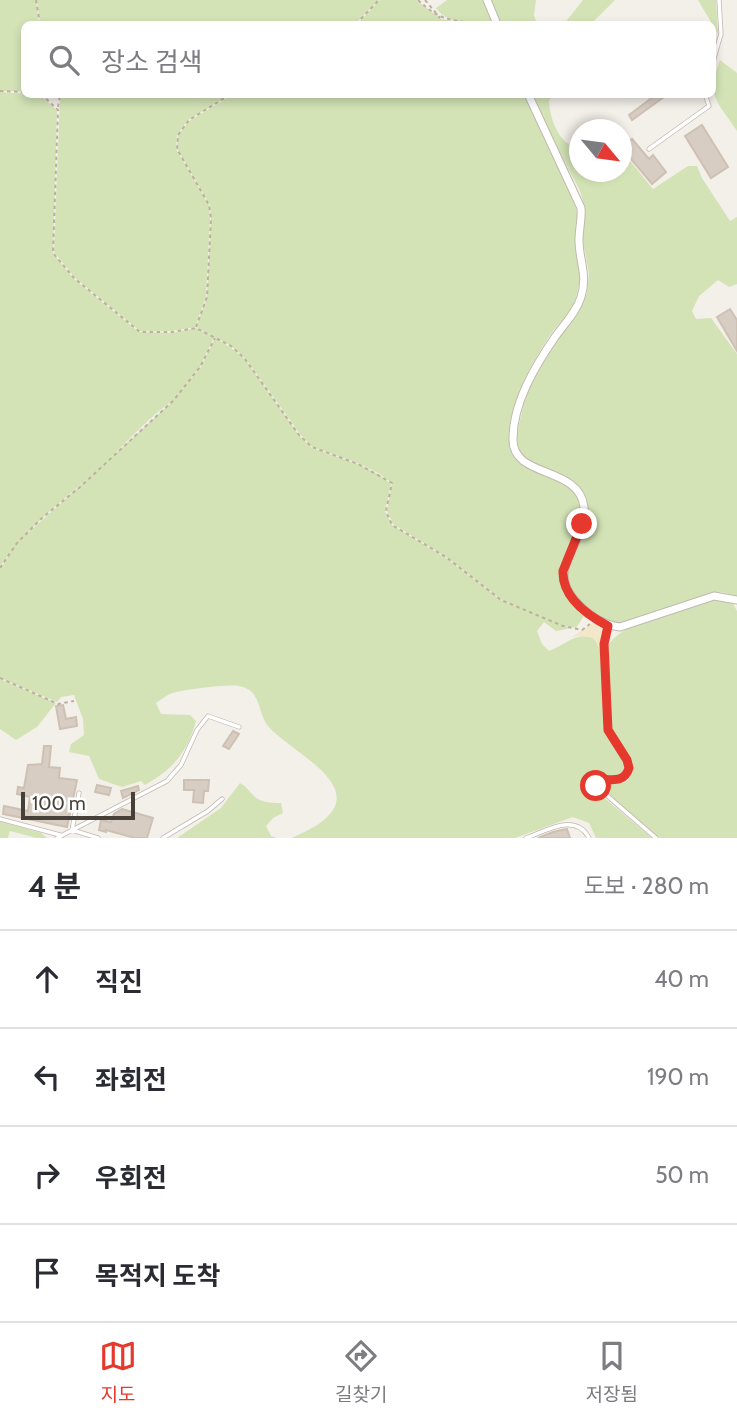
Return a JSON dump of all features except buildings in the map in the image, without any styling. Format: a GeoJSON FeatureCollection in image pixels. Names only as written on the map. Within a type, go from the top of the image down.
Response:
{"type":"FeatureCollection","features":[{"type":"Feature","properties":{"kind":"street"},"geometry":{"type":"LineString","coordinates":[[487,0],[496,21]]}},
{"type":"Feature","properties":{"kind":"street"},"geometry":{"type":"LineString","coordinates":[[530,98],[581,208],[582,218],[579,241],[585,272],[581,297],[539,361],[515,419],[514,450],[517,458],[570,484],[582,497],[582,524],[563,571],[563,579],[574,600],[608,626],[620,627],[714,596],[737,600]]}},
{"type":"Feature","properties":{"kind":"lane"},"geometry":{"type":"LineString","coordinates":[[716,51],[721,34],[719,0]]}},
{"type":"Feature","properties":{"kind":"lane"},"geometry":{"type":"LineString","coordinates":[[649,149],[709,106],[706,98]]}},
{"type":"Feature","properties":{"kind":"lane"},"geometry":{"type":"LineString","coordinates":[[608,626],[604,644],[608,730],[627,760],[629,768],[623,778],[598,779],[596,786],[656,838]]}},
{"type":"Feature","properties":{"kind":"lane"},"geometry":{"type":"LineString","coordinates":[[0,820],[60,837],[167,781],[181,765],[197,730],[208,716],[239,727]]}},
{"type":"Feature","properties":{"kind":"lane"},"geometry":{"type":"LineString","coordinates":[[72,830],[79,793]]}},
{"type":"Feature","properties":{"kind":"lane"},"geometry":{"type":"LineString","coordinates":[[163,838],[208,811],[222,799]]}},
{"type":"Feature","properties":{"kind":"lane"},"geometry":{"type":"LineString","coordinates":[[526,838],[564,824],[572,824],[582,829],[589,838]]}},
{"type":"Feature","properties":{"kind":"lane"},"geometry":{"type":"LineString","coordinates":[[72,830],[98,838]]}},
{"type":"Feature","properties":{"kind":"path"},"geometry":{"type":"LineString","coordinates":[[37,0],[40,21]]}},
{"type":"Feature","properties":{"kind":"path"},"geometry":{"type":"LineString","coordinates":[[359,21],[379,0]]}},
{"type":"Feature","properties":{"kind":"path"},"geometry":{"type":"LineString","coordinates":[[418,0],[432,14],[460,21]]}},
{"type":"Feature","properties":{"kind":"path"},"geometry":{"type":"LineString","coordinates":[[425,0],[441,18]]}},
{"type":"Feature","properties":{"kind":"path"},"geometry":{"type":"LineString","coordinates":[[0,91],[21,92]]}},
{"type":"Feature","properties":{"kind":"path"},"geometry":{"type":"LineString","coordinates":[[45,98],[58,110]]}},
{"type":"Feature","properties":{"kind":"path"},"geometry":{"type":"LineString","coordinates":[[60,98],[53,253],[74,278],[140,332],[172,332],[196,328],[231,346],[245,359],[299,435],[312,447],[358,464],[392,483],[386,511],[393,525],[446,557],[501,600],[563,626],[582,630],[596,619]]}},
{"type":"Feature","properties":{"kind":"path"},"geometry":{"type":"LineString","coordinates":[[196,328],[207,297],[211,218],[209,205],[177,149],[178,135],[188,120],[224,98]]}},
{"type":"Feature","properties":{"kind":"path"},"geometry":{"type":"LineString","coordinates":[[0,568],[17,543],[34,526],[174,400],[200,367],[215,337]]}},
{"type":"Feature","properties":{"kind":"path"},"geometry":{"type":"LineString","coordinates":[[0,678],[58,704],[74,701]]}},
{"type":"Feature","properties":{"kind":"green space"},"geometry":{"type":"Polygon","coordinates":[[[0,0],[36,0],[39,21],[21,21],[21,91],[0,91],[0,0]]]}},
{"type":"Feature","properties":{"kind":"green space"},"geometry":{"type":"Polygon","coordinates":[[[37,0],[379,0],[358,21],[40,21],[37,0]]]}},
{"type":"Feature","properties":{"kind":"green space"},"geometry":{"type":"Polygon","coordinates":[[[380,0],[416,0],[441,19],[453,21],[360,21],[380,0]]]}},
{"type":"Feature","properties":{"kind":"green space"},"geometry":{"type":"Polygon","coordinates":[[[447,0],[485,0],[494,21],[454,20],[441,14],[436,8],[447,0]]]}},
{"type":"Feature","properties":{"kind":"green space"},"geometry":{"type":"Polygon","coordinates":[[[489,0],[536,0],[536,21],[498,21],[489,0]]]}},
{"type":"Feature","properties":{"kind":"green space"},"geometry":{"type":"Polygon","coordinates":[[[583,0],[615,0],[594,21],[566,21],[583,0]]]}},
{"type":"Feature","properties":{"kind":"green space"},"geometry":{"type":"Polygon","coordinates":[[[698,0],[716,0],[718,34],[716,21],[710,21],[698,0]]]}},
{"type":"Feature","properties":{"kind":"green space"},"geometry":{"type":"Polygon","coordinates":[[[720,60],[737,73],[737,131],[716,98],[716,73],[720,60]]]}},
{"type":"Feature","properties":{"kind":"green space"},"geometry":{"type":"Polygon","coordinates":[[[0,92],[21,94],[21,98],[43,98],[57,110],[53,253],[74,279],[139,332],[172,333],[196,328],[214,337],[200,367],[174,399],[201,367],[215,338],[245,359],[299,435],[312,448],[358,464],[391,484],[385,511],[392,525],[446,558],[501,600],[571,628],[556,631],[544,622],[537,631],[542,644],[549,651],[577,637],[595,639],[600,650],[608,737],[626,766],[622,773],[616,776],[594,776],[590,786],[652,838],[596,838],[589,823],[573,817],[515,838],[292,838],[320,823],[334,809],[337,796],[332,783],[321,770],[268,726],[252,692],[239,686],[183,691],[170,694],[156,703],[161,714],[190,715],[196,721],[178,759],[164,773],[145,785],[141,781],[122,787],[99,779],[89,756],[69,752],[71,744],[84,735],[83,719],[74,695],[61,697],[57,702],[0,678],[0,569],[12,550],[0,567],[0,92]],[[174,400],[148,420],[99,469],[174,400]],[[92,474],[50,511],[23,537],[92,474]]]}},
{"type":"Feature","properties":{"kind":"green space"},"geometry":{"type":"Polygon","coordinates":[[[60,98],[225,98],[188,120],[177,135],[176,149],[209,205],[206,297],[195,327],[172,331],[140,331],[75,278],[54,252],[60,98]]]}},
{"type":"Feature","properties":{"kind":"green space"},"geometry":{"type":"Polygon","coordinates":[[[227,98],[528,98],[576,208],[581,234],[581,262],[575,301],[530,368],[513,410],[509,438],[512,453],[519,463],[568,487],[577,497],[580,517],[561,579],[566,596],[584,616],[576,628],[502,600],[446,557],[393,524],[387,511],[392,483],[358,463],[312,447],[246,359],[231,346],[196,327],[207,297],[211,218],[210,205],[177,149],[178,135],[189,121],[227,98]]]}},
{"type":"Feature","properties":{"kind":"green space"},"geometry":{"type":"Polygon","coordinates":[[[532,98],[550,98],[551,116],[569,144],[569,170],[532,98]]]}},
{"type":"Feature","properties":{"kind":"green space"},"geometry":{"type":"Polygon","coordinates":[[[632,163],[653,189],[688,166],[697,166],[730,221],[737,217],[737,284],[729,287],[718,280],[699,296],[692,311],[696,319],[711,318],[737,354],[737,596],[721,592],[617,625],[600,619],[585,608],[572,593],[565,577],[587,507],[583,495],[569,479],[519,455],[516,438],[525,399],[540,364],[587,293],[589,274],[582,236],[585,208],[575,182],[632,182],[632,163]]]}},
{"type":"Feature","properties":{"kind":"green space"},"geometry":{"type":"Polygon","coordinates":[[[713,598],[732,602],[737,611],[737,838],[660,838],[602,790],[603,782],[622,783],[628,780],[631,768],[611,729],[607,647],[626,629],[640,622],[713,598]]]}},
{"type":"Feature","properties":{"kind":"green space"},"geometry":{"type":"Polygon","coordinates":[[[0,679],[56,703],[37,727],[16,740],[0,729],[0,679]]]}},
{"type":"Feature","properties":{"kind":"green space"},"geometry":{"type":"Polygon","coordinates":[[[240,783],[259,800],[281,803],[283,813],[273,818],[266,826],[271,836],[276,838],[177,838],[221,808],[240,783]]]}},
{"type":"Feature","properties":{"kind":"green space"},"geometry":{"type":"Polygon","coordinates":[[[0,821],[41,833],[47,838],[10,831],[8,838],[0,838],[0,821]]]}},
{"type":"Feature","properties":{"kind":"sand"},"geometry":{"type":"Polygon","coordinates":[[[596,621],[606,627],[600,650],[596,641],[590,637],[572,637],[596,621]]]}},
{"type":"Feature","properties":{"kind":"route"},"geometry":{"type":"LineString","coordinates":[[582,524],[563,571],[563,579],[574,600],[608,626],[604,644],[608,730],[627,760],[629,768],[623,778],[598,779],[596,786]]}}]}
